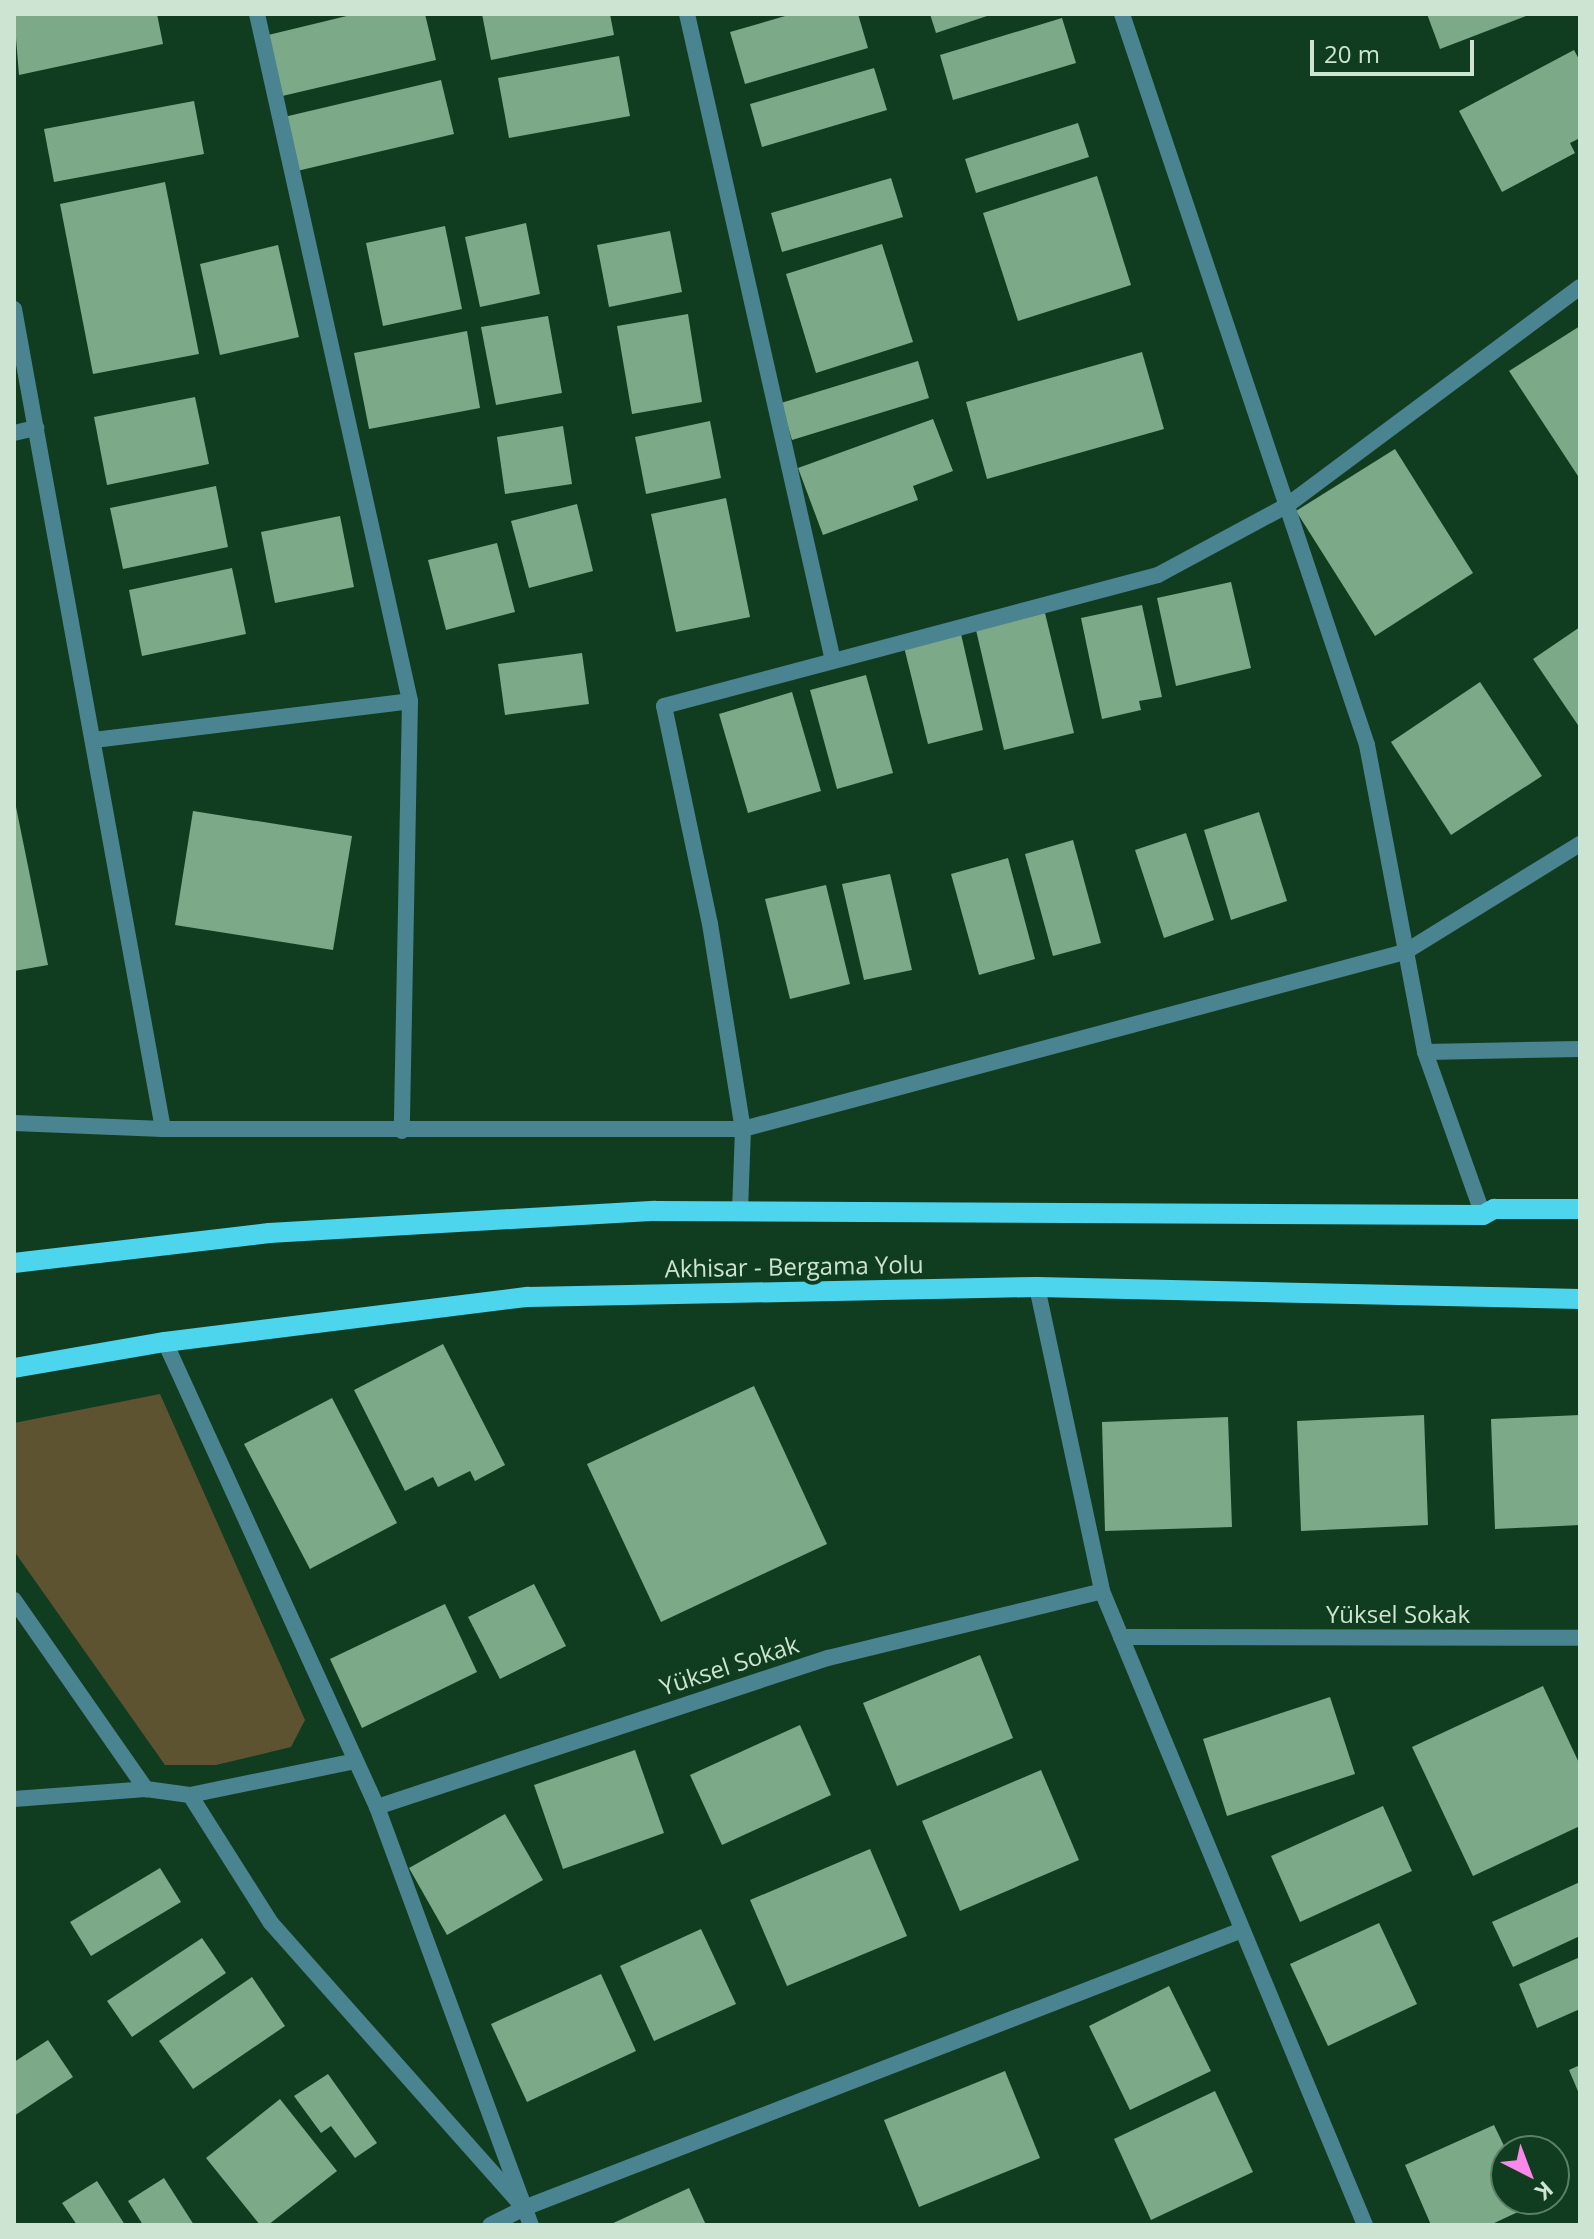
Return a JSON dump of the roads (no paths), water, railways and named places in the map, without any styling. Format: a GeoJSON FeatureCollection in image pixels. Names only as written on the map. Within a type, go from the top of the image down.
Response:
{"type":"FeatureCollection","features":[{"type":"Feature","properties":{"kind":"main road"},"geometry":{"type":"LineString","coordinates":[[14,1263],[269,1233],[655,1211],[1483,1215],[1494,1209],[1580,1209]]}},
{"type":"Feature","properties":{"kind":"main road","name":"Akhisar - Bergama Yolu"},"geometry":{"type":"LineString","coordinates":[[14,1368],[165,1342],[528,1297],[1037,1287],[1580,1299]]}},
{"type":"Feature","properties":{"kind":"street"},"geometry":{"type":"LineString","coordinates":[[257,14],[410,701],[402,1131]]}},
{"type":"Feature","properties":{"kind":"street"},"geometry":{"type":"LineString","coordinates":[[687,14],[833,661]]}},
{"type":"Feature","properties":{"kind":"street"},"geometry":{"type":"LineString","coordinates":[[1122,14],[1367,745],[1425,1052],[1483,1215]]}},
{"type":"Feature","properties":{"kind":"street"},"geometry":{"type":"LineString","coordinates":[[740,1211],[743,1129],[710,924],[664,706],[1158,575],[1286,506],[1580,287]]}},
{"type":"Feature","properties":{"kind":"street"},"geometry":{"type":"LineString","coordinates":[[14,309],[163,1129]]}},
{"type":"Feature","properties":{"kind":"street"},"geometry":{"type":"LineString","coordinates":[[14,433],[36,428]]}},
{"type":"Feature","properties":{"kind":"street"},"geometry":{"type":"LineString","coordinates":[[94,740],[410,701]]}},
{"type":"Feature","properties":{"kind":"street"},"geometry":{"type":"LineString","coordinates":[[14,1123],[163,1129],[402,1131],[743,1129],[1405,952],[1580,844]]}},
{"type":"Feature","properties":{"kind":"street"},"geometry":{"type":"LineString","coordinates":[[1425,1052],[1580,1049]]}},
{"type":"Feature","properties":{"kind":"street"},"geometry":{"type":"LineString","coordinates":[[1037,1287],[1102,1591],[1365,2225]]}},
{"type":"Feature","properties":{"kind":"street"},"geometry":{"type":"LineString","coordinates":[[165,1342],[377,1807],[531,2225]]}},
{"type":"Feature","properties":{"kind":"street","name":"Yüksel Sokak"},"geometry":{"type":"LineString","coordinates":[[377,1807],[828,1658],[1102,1591]]}},
{"type":"Feature","properties":{"kind":"street"},"geometry":{"type":"LineString","coordinates":[[14,1600],[146,1789]]}},
{"type":"Feature","properties":{"kind":"street","name":"Yüksel Sokak"},"geometry":{"type":"LineString","coordinates":[[1121,1637],[1580,1638]]}},
{"type":"Feature","properties":{"kind":"street"},"geometry":{"type":"LineString","coordinates":[[14,1799],[146,1789],[190,1795],[356,1761]]}},
{"type":"Feature","properties":{"kind":"street"},"geometry":{"type":"LineString","coordinates":[[190,1795],[271,1923],[524,2208]]}},
{"type":"Feature","properties":{"kind":"street"},"geometry":{"type":"LineString","coordinates":[[490,2225],[524,2208],[1242,1930]]}}]}
